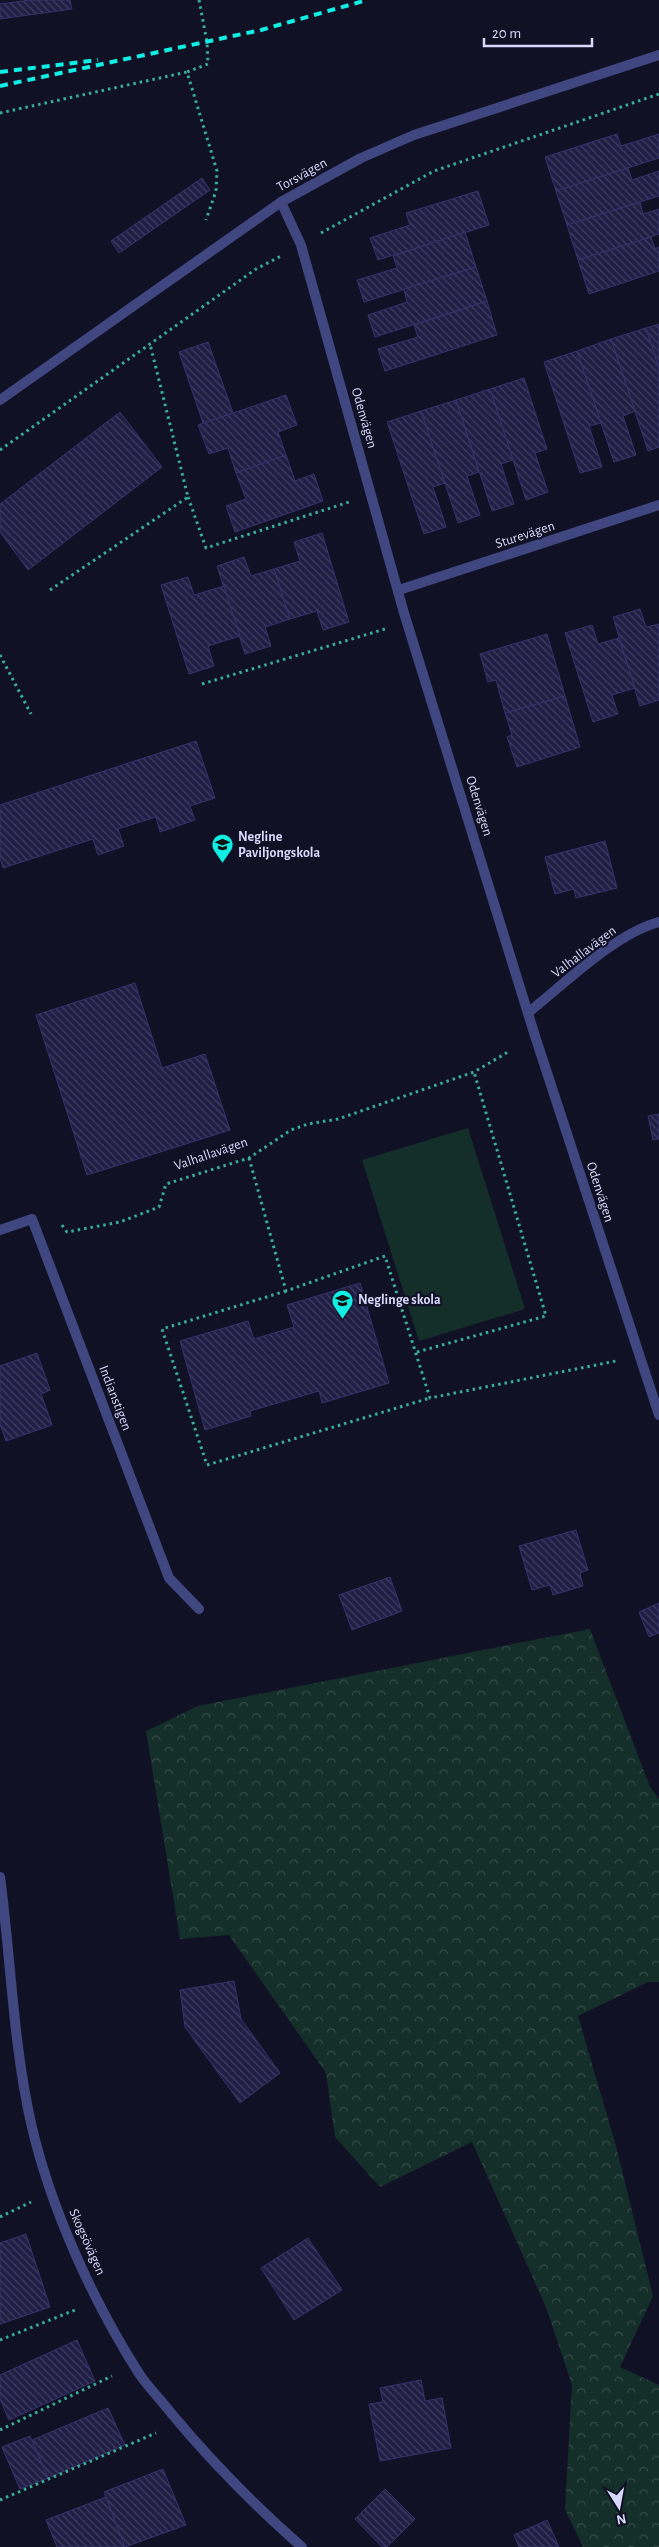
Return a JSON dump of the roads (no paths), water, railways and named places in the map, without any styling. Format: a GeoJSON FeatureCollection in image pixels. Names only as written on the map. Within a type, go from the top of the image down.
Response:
{"type":"FeatureCollection","features":[{"type":"Feature","properties":{"kind":"street","name":"Torsvägen"},"geometry":{"type":"LineString","coordinates":[[0,400],[281,202],[361,158],[414,135],[659,55]]}},
{"type":"Feature","properties":{"kind":"street","name":"Odenvägen"},"geometry":{"type":"LineString","coordinates":[[281,202],[301,245],[399,590],[529,1012],[638,1357],[656,1398],[659,1415]]}},
{"type":"Feature","properties":{"kind":"street","name":"Sturevägen"},"geometry":{"type":"LineString","coordinates":[[399,590],[659,505]]}},
{"type":"Feature","properties":{"kind":"street","name":"Valhallavägen"},"geometry":{"type":"LineString","coordinates":[[529,1012],[615,944],[647,925],[659,922]]}},
{"type":"Feature","properties":{"kind":"street","name":"Indianstigen"},"geometry":{"type":"LineString","coordinates":[[0,1230],[32,1219],[169,1578],[199,1609]]}},
{"type":"Feature","properties":{"kind":"street","name":"Skogsövägen"},"geometry":{"type":"LineString","coordinates":[[0,1877],[18,2040],[31,2122],[48,2188],[81,2264],[110,2322],[141,2376],[189,2434],[250,2498],[302,2547]]}},
{"type":"Feature","properties":{"kind":"railway"},"geometry":{"type":"LineString","coordinates":[[0,86],[261,30],[367,0]]}},
{"type":"Feature","properties":{"kind":"railway"},"geometry":{"type":"LineString","coordinates":[[0,72],[98,60]]}},
{"type":"Feature","properties":{"kind":"place","name":"Negline Paviljongskola"},"geometry":{"type":"Point","coordinates":[222,864]}},
{"type":"Feature","properties":{"kind":"place","name":"Neglinge skola"},"geometry":{"type":"Point","coordinates":[342,1319]}}]}
